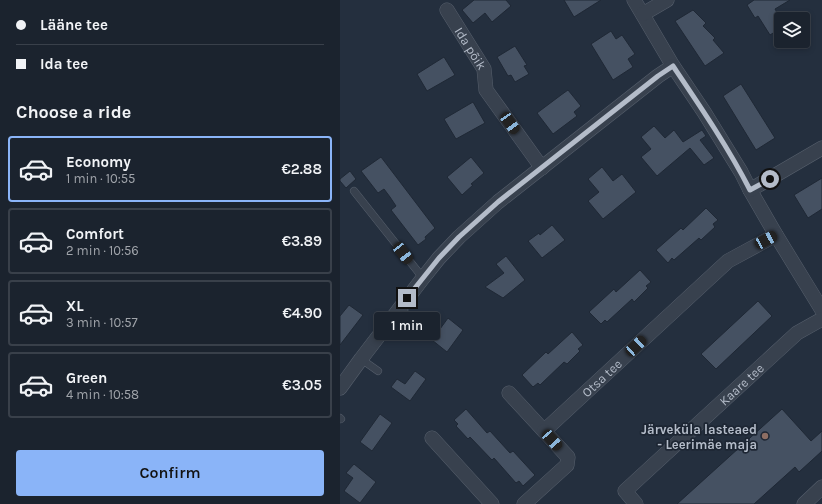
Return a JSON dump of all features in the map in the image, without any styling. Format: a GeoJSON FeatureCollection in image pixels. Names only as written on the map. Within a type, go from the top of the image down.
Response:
{"type":"FeatureCollection","features":[{"type":"Feature","properties":{"kind":"street"},"geometry":{"type":"LineString","coordinates":[[634,0],[673,66],[704,112],[741,172],[776,235],[822,310]]}},
{"type":"Feature","properties":{"kind":"street"},"geometry":{"type":"LineString","coordinates":[[643,14],[667,0]]}},
{"type":"Feature","properties":{"kind":"street","name":"Ida põik"},"geometry":{"type":"LineString","coordinates":[[447,10],[484,69],[486,90],[542,168]]}},
{"type":"Feature","properties":{"kind":"street"},"geometry":{"type":"LineString","coordinates":[[340,388],[423,278],[459,237],[498,202],[658,76],[673,66]]}},
{"type":"Feature","properties":{"kind":"street"},"geometry":{"type":"LineString","coordinates":[[750,190],[822,148]]}},
{"type":"Feature","properties":{"kind":"street","name":"Otsa tee"},"geometry":{"type":"LineString","coordinates":[[544,431],[728,261],[776,235]]}},
{"type":"Feature","properties":{"kind":"street","name":"Kaare tee"},"geometry":{"type":"LineString","coordinates":[[636,504],[625,491],[797,333],[822,318]]}},
{"type":"Feature","properties":{"kind":"street"},"geometry":{"type":"LineString","coordinates":[[509,392],[568,457],[567,465],[524,504]]}},
{"type":"Feature","properties":{"kind":"street"},"geometry":{"type":"LineString","coordinates":[[432,438],[492,504]]}},
{"type":"Feature","properties":{"kind":"street"},"geometry":{"type":"LineString","coordinates":[[804,504],[822,487]]}},
{"type":"Feature","properties":{"kind":"lane"},"geometry":{"type":"LineString","coordinates":[[354,191],[423,278]]}},
{"type":"Feature","properties":{"kind":"lane"},"geometry":{"type":"LineString","coordinates":[[400,308],[415,321]]}},
{"type":"Feature","properties":{"kind":"lane"},"geometry":{"type":"LineString","coordinates":[[361,359],[378,371]]}},
{"type":"Feature","properties":{"kind":"building"},"geometry":{"type":"Polygon","coordinates":[[[474,0],[506,0],[511,6],[492,22],[485,13],[473,23],[462,10],[474,0]]]}},
{"type":"Feature","properties":{"kind":"building"},"geometry":{"type":"Polygon","coordinates":[[[564,0],[601,0],[574,17],[564,0]]]}},
{"type":"Feature","properties":{"kind":"building"},"geometry":{"type":"Polygon","coordinates":[[[754,0],[790,0],[775,9],[777,12],[774,12],[774,32],[770,35],[758,16],[755,18],[747,5],[754,0]]]}},
{"type":"Feature","properties":{"kind":"building"},"geometry":{"type":"Polygon","coordinates":[[[693,10],[706,23],[703,26],[715,38],[713,40],[724,53],[705,66],[675,21],[693,10]]]}},
{"type":"Feature","properties":{"kind":"building"},"geometry":{"type":"Polygon","coordinates":[[[611,31],[616,39],[622,35],[635,54],[628,59],[633,67],[613,80],[591,44],[611,31]]]}},
{"type":"Feature","properties":{"kind":"building"},"geometry":{"type":"Polygon","coordinates":[[[515,46],[527,65],[524,66],[529,74],[515,82],[511,75],[508,76],[497,57],[515,46]]]}},
{"type":"Feature","properties":{"kind":"building"},"geometry":{"type":"Polygon","coordinates":[[[444,57],[455,75],[427,91],[417,74],[444,57]]]}},
{"type":"Feature","properties":{"kind":"building"},"geometry":{"type":"Polygon","coordinates":[[[741,84],[775,138],[756,150],[723,96],[741,84]]]}},
{"type":"Feature","properties":{"kind":"building"},"geometry":{"type":"Polygon","coordinates":[[[568,90],[581,106],[574,112],[577,116],[553,134],[537,113],[568,90]]]}},
{"type":"Feature","properties":{"kind":"building"},"geometry":{"type":"Polygon","coordinates":[[[473,102],[485,123],[456,139],[444,119],[473,102]]]}},
{"type":"Feature","properties":{"kind":"building"},"geometry":{"type":"Polygon","coordinates":[[[654,126],[665,138],[674,130],[683,142],[702,130],[706,136],[700,140],[714,158],[704,165],[690,148],[657,176],[641,157],[651,149],[641,137],[654,126]]]}},
{"type":"Feature","properties":{"kind":"building"},"geometry":{"type":"Polygon","coordinates":[[[381,157],[435,228],[425,237],[426,239],[418,245],[391,210],[396,206],[384,189],[378,193],[361,171],[381,157]]]}},
{"type":"Feature","properties":{"kind":"building"},"geometry":{"type":"Polygon","coordinates":[[[471,157],[484,173],[471,184],[473,185],[462,195],[447,177],[471,157]]]}},
{"type":"Feature","properties":{"kind":"building"},"geometry":{"type":"Polygon","coordinates":[[[602,167],[613,181],[622,174],[636,192],[603,219],[588,201],[599,192],[588,179],[602,167]]]}},
{"type":"Feature","properties":{"kind":"building"},"geometry":{"type":"Polygon","coordinates":[[[350,171],[356,179],[346,188],[340,179],[350,171]]]}},
{"type":"Feature","properties":{"kind":"building"},"geometry":{"type":"Polygon","coordinates":[[[822,178],[822,209],[808,218],[794,195],[822,178]]]}},
{"type":"Feature","properties":{"kind":"building"},"geometry":{"type":"Polygon","coordinates":[[[706,208],[718,220],[713,224],[715,227],[701,240],[699,238],[674,260],[672,258],[668,263],[656,250],[681,228],[683,230],[706,208]]]}},
{"type":"Feature","properties":{"kind":"building"},"geometry":{"type":"Polygon","coordinates":[[[552,225],[565,240],[542,258],[528,241],[539,233],[540,235],[552,225]]]}},
{"type":"Feature","properties":{"kind":"building"},"geometry":{"type":"Polygon","coordinates":[[[506,256],[525,280],[503,298],[485,287],[504,273],[496,264],[506,256]]]}},
{"type":"Feature","properties":{"kind":"building"},"geometry":{"type":"Polygon","coordinates":[[[640,270],[651,282],[646,286],[648,288],[634,302],[632,299],[607,322],[605,320],[601,324],[589,312],[614,289],[616,292],[640,270]]]}},
{"type":"Feature","properties":{"kind":"building"},"geometry":{"type":"Polygon","coordinates":[[[758,301],[772,316],[716,369],[701,354],[758,301]]]}},
{"type":"Feature","properties":{"kind":"building"},"geometry":{"type":"Polygon","coordinates":[[[349,305],[363,315],[340,345],[340,316],[349,305]]]}},
{"type":"Feature","properties":{"kind":"building"},"geometry":{"type":"Polygon","coordinates":[[[448,318],[463,330],[447,352],[432,340],[448,318]]]}},
{"type":"Feature","properties":{"kind":"building"},"geometry":{"type":"Polygon","coordinates":[[[572,332],[583,345],[578,349],[580,351],[567,364],[564,362],[540,385],[538,383],[533,387],[522,375],[546,352],[548,354],[572,332]]]}},
{"type":"Feature","properties":{"kind":"building"},"geometry":{"type":"Polygon","coordinates":[[[415,371],[426,379],[410,401],[391,387],[397,379],[405,384],[415,371]]]}},
{"type":"Feature","properties":{"kind":"building"},"geometry":{"type":"Polygon","coordinates":[[[466,409],[487,433],[490,431],[510,453],[513,451],[535,475],[523,486],[519,481],[516,483],[494,458],[492,460],[470,437],[468,439],[456,426],[458,424],[454,420],[466,409]]]}},
{"type":"Feature","properties":{"kind":"building"},"geometry":{"type":"Polygon","coordinates":[[[782,409],[811,441],[822,431],[822,451],[799,472],[795,467],[754,504],[677,504],[782,409]]]}},
{"type":"Feature","properties":{"kind":"building"},"geometry":{"type":"Polygon","coordinates":[[[380,414],[392,423],[372,451],[360,442],[380,414]]]}},
{"type":"Feature","properties":{"kind":"building"},"geometry":{"type":"Polygon","coordinates":[[[354,464],[376,482],[360,503],[344,491],[353,478],[346,473],[354,464]]]}},
{"type":"Feature","properties":{"kind":"place","name":"Järveküla lasteaed - Leerimäe maja"},"geometry":{"type":"Point","coordinates":[765,436]}},
{"type":"Feature","properties":{"kind":"route"},"geometry":{"type":"LineString","coordinates":[[407,298],[439,258],[459,237],[498,202],[658,76],[673,66],[704,112],[741,172],[750,190],[770,179]]}}]}
